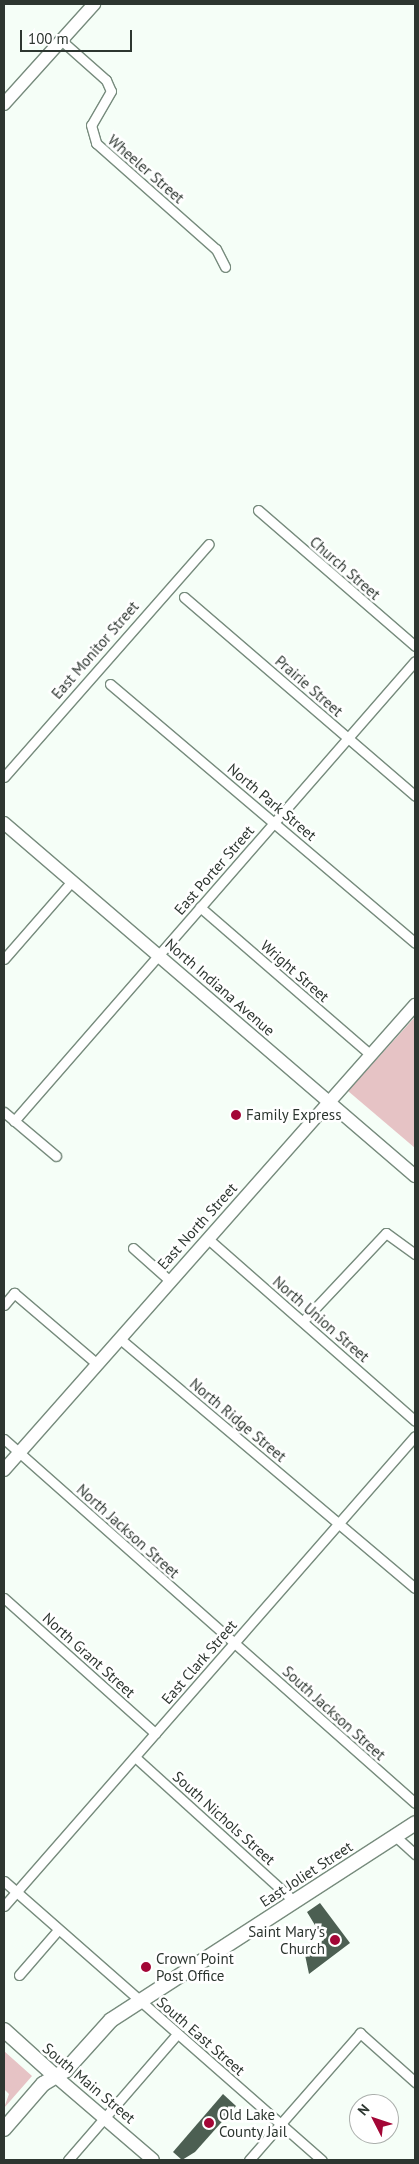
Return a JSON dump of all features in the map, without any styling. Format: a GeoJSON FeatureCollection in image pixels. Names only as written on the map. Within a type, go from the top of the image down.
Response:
{"type":"FeatureCollection","features":[{"type":"Feature","properties":{"kind":"main road","name":"East Joliet Street"},"geometry":{"type":"LineString","coordinates":[[4,2129],[54,2076],[66,2070],[101,2028],[139,2000],[415,1823]]}},
{"type":"Feature","properties":{"kind":"main road","name":"South Main Street"},"geometry":{"type":"LineString","coordinates":[[4,2030],[54,2076]]}},
{"type":"Feature","properties":{"kind":"street"},"geometry":{"type":"LineString","coordinates":[[4,104],[94,4]]}},
{"type":"Feature","properties":{"kind":"street","name":"Wheeler Street"},"geometry":{"type":"LineString","coordinates":[[62,41],[106,80],[111,91],[91,125],[96,143],[216,249],[225,266]]}},
{"type":"Feature","properties":{"kind":"street","name":"Church Street"},"geometry":{"type":"LineString","coordinates":[[258,510],[415,646]]}},
{"type":"Feature","properties":{"kind":"street","name":"East Monitor Street"},"geometry":{"type":"LineString","coordinates":[[4,777],[209,544]]}},
{"type":"Feature","properties":{"kind":"street","name":"Prairie Street"},"geometry":{"type":"LineString","coordinates":[[184,598],[415,796]]}},
{"type":"Feature","properties":{"kind":"street","name":"East Porter Street"},"geometry":{"type":"LineString","coordinates":[[14,1121],[415,661]]}},
{"type":"Feature","properties":{"kind":"street","name":"North Park Street"},"geometry":{"type":"LineString","coordinates":[[110,684],[415,943]]}},
{"type":"Feature","properties":{"kind":"street","name":"North Indiana Avenue"},"geometry":{"type":"LineString","coordinates":[[4,822],[415,1176]]}},
{"type":"Feature","properties":{"kind":"street"},"geometry":{"type":"LineString","coordinates":[[4,957],[72,881]]}},
{"type":"Feature","properties":{"kind":"street","name":"Wright Street"},"geometry":{"type":"LineString","coordinates":[[200,908],[371,1055]]}},
{"type":"Feature","properties":{"kind":"street","name":"East North Street"},"geometry":{"type":"LineString","coordinates":[[4,1470],[415,1005]]}},
{"type":"Feature","properties":{"kind":"street"},"geometry":{"type":"LineString","coordinates":[[4,1112],[56,1156]]}},
{"type":"Feature","properties":{"kind":"street"},"geometry":{"type":"LineString","coordinates":[[303,1321],[386,1233],[415,1254]]}},
{"type":"Feature","properties":{"kind":"street","name":"North Union Street"},"geometry":{"type":"LineString","coordinates":[[208,1238],[415,1421]]}},
{"type":"Feature","properties":{"kind":"street"},"geometry":{"type":"LineString","coordinates":[[133,1248],[170,1281]]}},
{"type":"Feature","properties":{"kind":"street"},"geometry":{"type":"LineString","coordinates":[[4,1305],[14,1294],[97,1364]]}},
{"type":"Feature","properties":{"kind":"street","name":"North Ridge Street"},"geometry":{"type":"LineString","coordinates":[[119,1338],[415,1588]]}},
{"type":"Feature","properties":{"kind":"street","name":"East Clark Street"},"geometry":{"type":"LineString","coordinates":[[4,1906],[415,1436]]}},
{"type":"Feature","properties":{"kind":"street","name":"North Jackson Street"},"geometry":{"type":"LineString","coordinates":[[4,1439],[234,1643]]}},
{"type":"Feature","properties":{"kind":"street","name":"North Grant Street"},"geometry":{"type":"LineString","coordinates":[[4,1598],[155,1733]]}},
{"type":"Feature","properties":{"kind":"street","name":"South Jackson Street"},"geometry":{"type":"LineString","coordinates":[[234,1643],[415,1803]]}},
{"type":"Feature","properties":{"kind":"street","name":"South Nichols Street"},"geometry":{"type":"LineString","coordinates":[[134,1757],[294,1901]]}},
{"type":"Feature","properties":{"kind":"street"},"geometry":{"type":"LineString","coordinates":[[394,1836],[415,1854]]}},
{"type":"Feature","properties":{"kind":"street","name":"South East Street"},"geometry":{"type":"LineString","coordinates":[[4,1881],[322,2160]]}},
{"type":"Feature","properties":{"kind":"street"},"geometry":{"type":"LineString","coordinates":[[19,1974],[58,1930]]}},
{"type":"Feature","properties":{"kind":"street"},"geometry":{"type":"LineString","coordinates":[[250,2160],[360,2033],[415,2082]]}},
{"type":"Feature","properties":{"kind":"street"},"geometry":{"type":"LineString","coordinates":[[68,2160],[177,2034]]}},
{"type":"Feature","properties":{"kind":"street","name":"South Main Street"},"geometry":{"type":"LineString","coordinates":[[54,2076],[106,2118],[153,2160]]}},
{"type":"Feature","properties":{"kind":"shaded area"},"geometry":{"type":"Polygon","coordinates":[[[415,1017],[415,1148],[348,1091],[415,1017]]]}},
{"type":"Feature","properties":{"kind":"shaded area"},"geometry":{"type":"Polygon","coordinates":[[[4,2051],[32,2076],[4,2108],[9,2094],[4,2089],[4,2051]]]}},
{"type":"Feature","properties":{"kind":"building","name":"Saint Mary's Church"},"geometry":{"type":"Polygon","coordinates":[[[320,1903],[350,1943],[309,1974],[304,1950],[324,1940],[307,1912],[320,1903]]]}},
{"type":"Feature","properties":{"kind":"building","name":"Old Lake County Jail"},"geometry":{"type":"Polygon","coordinates":[[[223,2094],[236,2106],[195,2152],[182,2160],[173,2152],[223,2094]]]}},
{"type":"Feature","properties":{"kind":"place","name":"Family Express"},"geometry":{"type":"Point","coordinates":[236,1115]}},
{"type":"Feature","properties":{"kind":"place","name":"Saint Mary's Church"},"geometry":{"type":"Point","coordinates":[335,1940]}},
{"type":"Feature","properties":{"kind":"place","name":"Crown Point Post Office"},"geometry":{"type":"Point","coordinates":[146,1967]}},
{"type":"Feature","properties":{"kind":"place","name":"Old Lake County Jail"},"geometry":{"type":"Point","coordinates":[209,2123]}}]}
